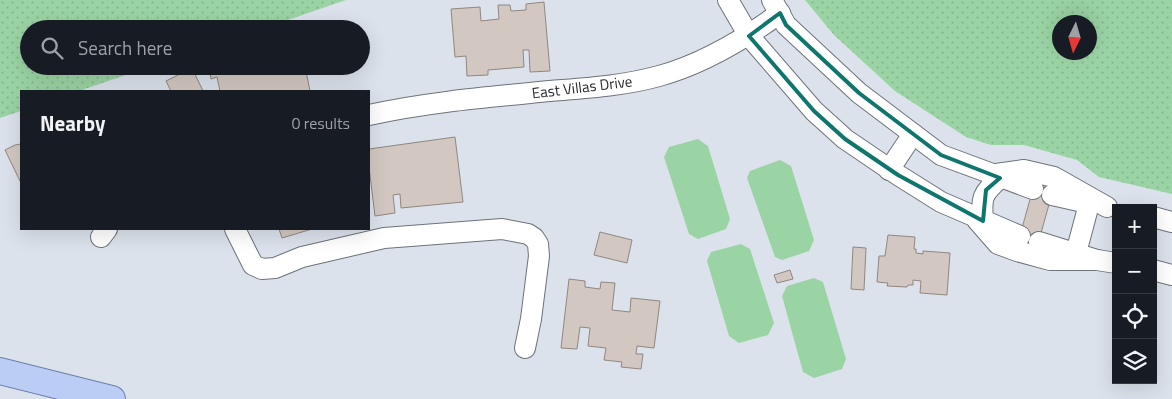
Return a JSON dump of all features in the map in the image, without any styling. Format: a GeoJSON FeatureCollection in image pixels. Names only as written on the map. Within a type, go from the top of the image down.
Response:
{"type":"FeatureCollection","features":[{"type":"Feature","properties":{"kind":"main road"},"geometry":{"type":"LineString","coordinates":[[0,371],[57,393],[112,399]]}},
{"type":"Feature","properties":{"kind":"street"},"geometry":{"type":"LineString","coordinates":[[728,0],[749,36],[814,111],[845,139],[889,170],[941,202],[1020,236]]}},
{"type":"Feature","properties":{"kind":"street"},"geometry":{"type":"LineString","coordinates":[[776,7],[786,25],[859,93],[941,155],[1033,189]]}},
{"type":"Feature","properties":{"kind":"street","name":"East Villas Drive"},"geometry":{"type":"LineString","coordinates":[[370,115],[410,106],[614,85],[659,76],[700,61],[749,36],[776,7]]}},
{"type":"Feature","properties":{"kind":"street"},"geometry":{"type":"LineString","coordinates":[[889,170],[913,134]]}},
{"type":"Feature","properties":{"kind":"street"},"geometry":{"type":"LineString","coordinates":[[978,219],[986,190],[995,176],[1024,170],[1054,177],[1104,206]]}},
{"type":"Feature","properties":{"kind":"street"},"geometry":{"type":"LineString","coordinates":[[1052,195],[1104,206]]}},
{"type":"Feature","properties":{"kind":"street"},"geometry":{"type":"LineString","coordinates":[[1076,254],[1104,206]]}},
{"type":"Feature","properties":{"kind":"street"},"geometry":{"type":"LineString","coordinates":[[1157,218],[1172,222]]}},
{"type":"Feature","properties":{"kind":"street"},"geometry":{"type":"LineString","coordinates":[[978,219],[998,244],[1016,251],[1050,260],[1106,262]]}},
{"type":"Feature","properties":{"kind":"street"},"geometry":{"type":"LineString","coordinates":[[236,230],[253,265],[262,269],[275,268],[302,257],[384,238],[502,229],[528,234],[538,244],[539,256],[531,319],[525,348]]}},
{"type":"Feature","properties":{"kind":"street"},"geometry":{"type":"LineString","coordinates":[[1039,242],[1106,262]]}},
{"type":"Feature","properties":{"kind":"street"},"geometry":{"type":"LineString","coordinates":[[1157,271],[1172,275]]}},
{"type":"Feature","properties":{"kind":"highlighted area"},"geometry":{"type":"Polygon","coordinates":[[[780,13],[786,25],[859,93],[941,155],[1000,178],[986,190],[983,221],[898,175],[845,139],[814,111],[749,36],[780,13]]]}},
{"type":"Feature","properties":{"kind":"green space"},"geometry":{"type":"Polygon","coordinates":[[[0,0],[346,0],[288,20],[20,20],[20,75],[126,75],[82,90],[20,90],[20,111],[0,118],[0,0]]]}},
{"type":"Feature","properties":{"kind":"green space"},"geometry":{"type":"Polygon","coordinates":[[[805,0],[1172,0],[1172,194],[1099,177],[1077,160],[1024,145],[991,145],[966,137],[895,91],[834,35],[805,0]]]}},
{"type":"Feature","properties":{"kind":"green space"},"geometry":{"type":"Polygon","coordinates":[[[698,139],[708,146],[730,219],[726,229],[698,239],[689,234],[664,157],[669,147],[698,139]]]}},
{"type":"Feature","properties":{"kind":"green space"},"geometry":{"type":"Polygon","coordinates":[[[780,160],[791,166],[814,240],[809,251],[782,260],[775,257],[747,178],[750,171],[780,160]]]}},
{"type":"Feature","properties":{"kind":"green space"},"geometry":{"type":"Polygon","coordinates":[[[741,244],[750,249],[774,323],[768,335],[739,343],[729,336],[707,261],[711,252],[741,244]]]}},
{"type":"Feature","properties":{"kind":"green space"},"geometry":{"type":"Polygon","coordinates":[[[814,278],[823,282],[846,359],[842,369],[814,378],[803,372],[782,296],[787,286],[814,278]]]}},
{"type":"Feature","properties":{"kind":"building"},"geometry":{"type":"Polygon","coordinates":[[[544,2],[550,71],[530,72],[529,50],[523,50],[524,67],[488,70],[488,75],[467,76],[466,56],[455,57],[451,9],[480,7],[481,21],[499,19],[498,5],[510,5],[511,11],[526,10],[526,4],[544,2]]]}},
{"type":"Feature","properties":{"kind":"building"},"geometry":{"type":"Polygon","coordinates":[[[178,75],[195,75],[203,90],[170,90],[166,81],[178,75]]]}},
{"type":"Feature","properties":{"kind":"building"},"geometry":{"type":"Polygon","coordinates":[[[210,75],[307,75],[310,90],[220,90],[217,77],[211,79],[210,75]]]}},
{"type":"Feature","properties":{"kind":"building"},"geometry":{"type":"Polygon","coordinates":[[[455,137],[463,202],[401,208],[400,194],[393,195],[395,213],[375,216],[370,175],[370,149],[455,137]]]}},
{"type":"Feature","properties":{"kind":"building"},"geometry":{"type":"Polygon","coordinates":[[[20,144],[20,181],[5,150],[20,144]]]}},
{"type":"Feature","properties":{"kind":"building"},"geometry":{"type":"Polygon","coordinates":[[[1036,178],[1055,183],[1036,251],[1017,246],[1036,178]]]}},
{"type":"Feature","properties":{"kind":"building"},"geometry":{"type":"Polygon","coordinates":[[[279,230],[309,230],[282,238],[279,230]]]}},
{"type":"Feature","properties":{"kind":"building"},"geometry":{"type":"Polygon","coordinates":[[[600,232],[632,240],[627,263],[594,255],[600,232]]]}},
{"type":"Feature","properties":{"kind":"building"},"geometry":{"type":"Polygon","coordinates":[[[888,235],[915,237],[914,249],[916,249],[916,253],[923,254],[923,251],[950,253],[947,295],[920,293],[921,281],[913,280],[913,285],[908,285],[907,287],[887,286],[888,283],[877,282],[879,256],[885,256],[888,235]]]}},
{"type":"Feature","properties":{"kind":"building"},"geometry":{"type":"Polygon","coordinates":[[[853,247],[866,248],[864,290],[851,289],[853,247]]]}},
{"type":"Feature","properties":{"kind":"building"},"geometry":{"type":"Polygon","coordinates":[[[790,270],[793,279],[777,283],[774,275],[790,270]]]}},
{"type":"Feature","properties":{"kind":"building"},"geometry":{"type":"Polygon","coordinates":[[[569,279],[585,281],[585,287],[600,289],[601,282],[615,283],[612,310],[630,312],[631,298],[660,301],[654,348],[637,346],[636,354],[643,354],[641,369],[621,367],[622,362],[604,360],[606,348],[588,346],[590,328],[580,327],[577,349],[561,348],[569,279]]]}}]}
